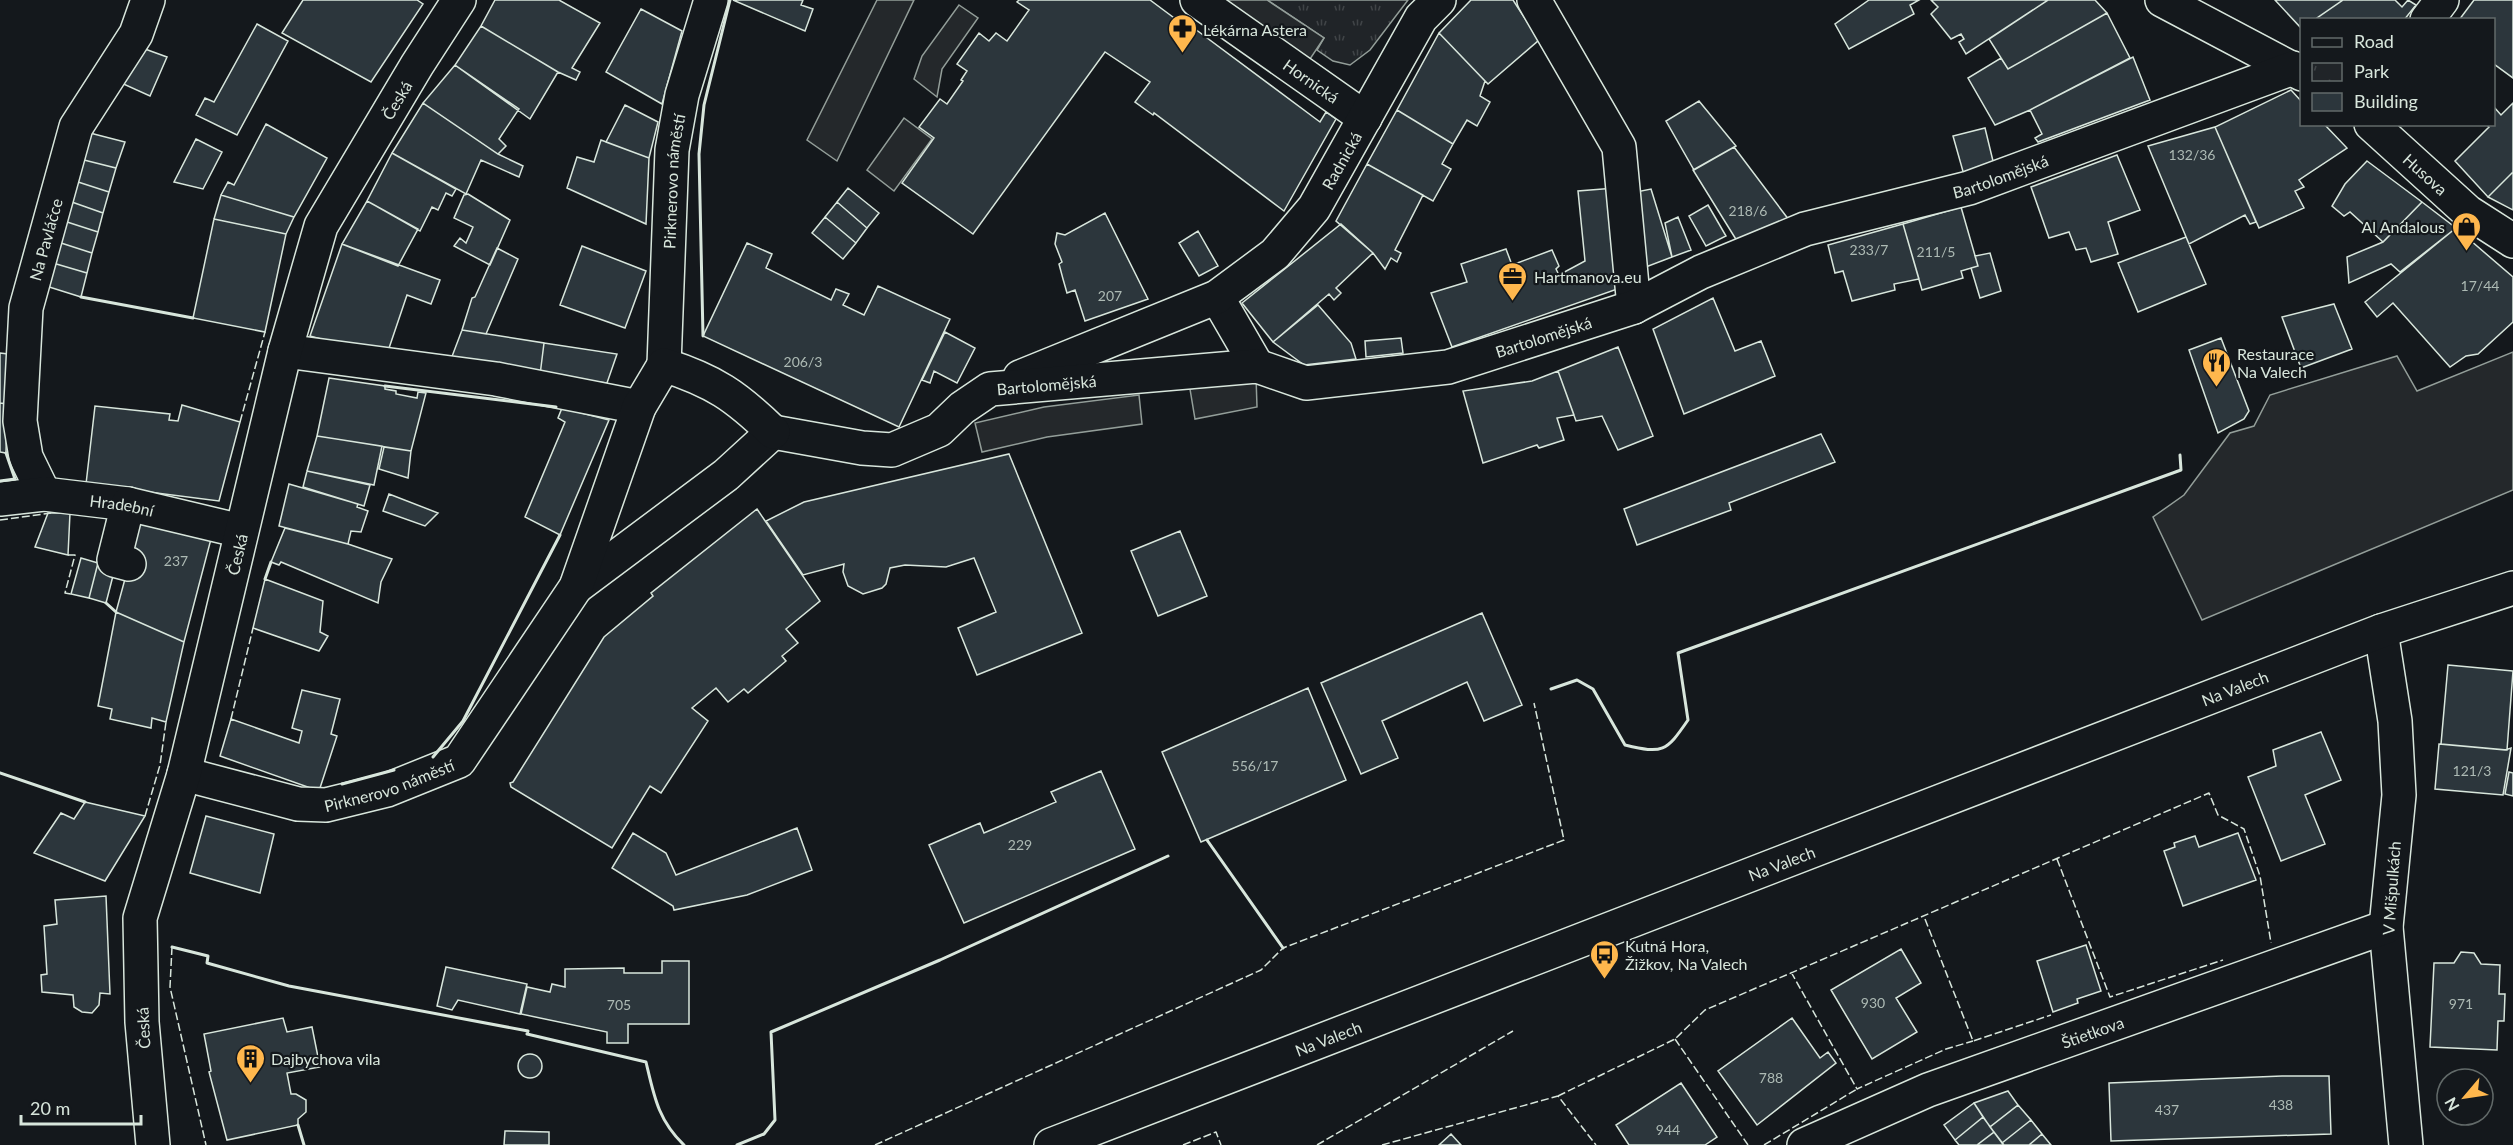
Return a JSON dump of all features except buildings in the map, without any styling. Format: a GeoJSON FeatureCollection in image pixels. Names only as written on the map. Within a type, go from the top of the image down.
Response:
{"type":"FeatureCollection","features":[{"type":"Feature","properties":{"kind":"street","name":"Na Pavláčce"},"geometry":{"type":"LineString","coordinates":[[44,494],[27,457],[20,422],[26,308],[76,127],[136,34],[148,0]]}},
{"type":"Feature","properties":{"kind":"street","name":"Česká"},"geometry":{"type":"LineString","coordinates":[[153,1145],[142,1022],[140,918],[184,774],[285,351],[321,226],[417,64],[459,0]]}},
{"type":"Feature","properties":{"kind":"street","name":"Pirknerovo náměstí"},"geometry":{"type":"LineString","coordinates":[[184,774],[298,804],[326,805],[387,790],[459,761],[576,587],[639,407],[664,365],[672,150],[682,95],[711,0]]}},
{"type":"Feature","properties":{"kind":"street","name":"Hornická"},"geometry":{"type":"LineString","coordinates":[[1197,0],[1365,118]]}},
{"type":"Feature","properties":{"kind":"street","name":"Radnická"},"geometry":{"type":"LineString","coordinates":[[990,389],[1217,297],[1275,254],[1314,208],[1421,18],[1439,0]]}},
{"type":"Feature","properties":{"kind":"street"},"geometry":{"type":"LineString","coordinates":[[1534,0],[1620,147],[1634,307]]}},
{"type":"Feature","properties":{"kind":"street"},"geometry":{"type":"LineString","coordinates":[[2162,0],[2297,71]]}},
{"type":"Feature","properties":{"kind":"street"},"geometry":{"type":"LineString","coordinates":[[2428,18],[2442,0]]}},
{"type":"Feature","properties":{"kind":"street","name":"Bartolomějská"},"geometry":{"type":"LineString","coordinates":[[773,432],[862,448],[892,450],[939,430],[962,408],[990,389],[1257,366],[1306,383],[1448,367],[1634,307],[1701,272],[1805,229],[1969,188],[2297,71]]}},
{"type":"Feature","properties":{"kind":"street","name":"Husova"},"geometry":{"type":"LineString","coordinates":[[2372,126],[2468,212],[2513,241]]}},
{"type":"Feature","properties":{"kind":"street"},"geometry":{"type":"LineString","coordinates":[[1217,297],[1257,366]]}},
{"type":"Feature","properties":{"kind":"street"},"geometry":{"type":"LineString","coordinates":[[285,351],[496,379],[639,407]]}},
{"type":"Feature","properties":{"kind":"street"},"geometry":{"type":"LineString","coordinates":[[664,365],[701,377],[743,403],[773,432]]}},
{"type":"Feature","properties":{"kind":"street","name":"Pirknerovo náměstí"},"geometry":{"type":"LineString","coordinates":[[576,587],[726,475],[773,432]]}},
{"type":"Feature","properties":{"kind":"street","name":"Hradební"},"geometry":{"type":"LineString","coordinates":[[0,499],[44,494],[128,504],[241,531]]}},
{"type":"Feature","properties":{"kind":"street"},"geometry":{"type":"LineString","coordinates":[[128,504],[114,560],[129,564]]}},
{"type":"Feature","properties":{"kind":"street","name":"Na Valech"},"geometry":{"type":"LineString","coordinates":[[1051,1145],[2381,631],[2513,588]]}},
{"type":"Feature","properties":{"kind":"street","name":"V Mišpulkách"},"geometry":{"type":"LineString","coordinates":[[2381,631],[2395,721],[2399,795],[2386,927],[2406,1145]]}},
{"type":"Feature","properties":{"kind":"street","name":"Štietkova"},"geometry":{"type":"LineString","coordinates":[[1804,1145],[1928,1089],[2386,927]]}},
{"type":"Feature","properties":{"kind":"green space"},"geometry":{"type":"Polygon","coordinates":[[[1267,0],[1408,0],[1370,50],[1350,65],[1333,61],[1317,50],[1324,38],[1267,0]]]}},
{"type":"Feature","properties":{"kind":"shaded area"},"geometry":{"type":"Polygon","coordinates":[[[877,0],[914,0],[837,161],[807,140],[877,0]]]}},
{"type":"Feature","properties":{"kind":"shaded area"},"geometry":{"type":"Polygon","coordinates":[[[1217,0],[1267,0],[1324,38],[1308,62],[1217,0]]]}},
{"type":"Feature","properties":{"kind":"shaded area"},"geometry":{"type":"Polygon","coordinates":[[[959,5],[978,18],[942,69],[937,97],[914,79],[922,56],[959,5]]]}},
{"type":"Feature","properties":{"kind":"shaded area"},"geometry":{"type":"Polygon","coordinates":[[[904,118],[932,139],[894,191],[867,170],[904,118]]]}},
{"type":"Feature","properties":{"kind":"shaded area"},"geometry":{"type":"Polygon","coordinates":[[[2513,352],[2513,490],[2202,620],[2153,517],[2184,495],[2230,433],[2254,426],[2270,395],[2397,356],[2417,391],[2513,352]]]}},
{"type":"Feature","properties":{"kind":"shaded area"},"geometry":{"type":"Polygon","coordinates":[[[1256,376],[1257,407],[1195,419],[1190,389],[1256,376]]]}},
{"type":"Feature","properties":{"kind":"shaded area"},"geometry":{"type":"Polygon","coordinates":[[[1139,395],[1142,424],[1047,437],[982,452],[975,423],[1044,407],[1139,395]]]}},
{"type":"Feature","properties":{"kind":"fence"},"geometry":{"type":"LineString","coordinates":[[240,422],[265,332]]}},
{"type":"Feature","properties":{"kind":"fence"},"geometry":{"type":"LineString","coordinates":[[0,520],[51,513]]}},
{"type":"Feature","properties":{"kind":"fence"},"geometry":{"type":"LineString","coordinates":[[68,555],[75,555],[65,593],[71,594]]}},
{"type":"Feature","properties":{"kind":"fence"},"geometry":{"type":"LineString","coordinates":[[231,719],[253,628]]}},
{"type":"Feature","properties":{"kind":"fence"},"geometry":{"type":"LineString","coordinates":[[875,1145],[1261,970],[1283,948],[1564,840],[1534,703]]}},
{"type":"Feature","properties":{"kind":"fence"},"geometry":{"type":"LineString","coordinates":[[145,816],[160,765],[166,722]]}},
{"type":"Feature","properties":{"kind":"fence"},"geometry":{"type":"LineString","coordinates":[[1558,1096],[1675,1039],[1705,1010],[2209,793],[2218,815],[2244,829],[2260,876],[2271,943]]}},
{"type":"Feature","properties":{"kind":"fence"},"geometry":{"type":"LineString","coordinates":[[2057,859],[2110,997],[2223,960]]}},
{"type":"Feature","properties":{"kind":"fence"},"geometry":{"type":"LineString","coordinates":[[1925,919],[1973,1041],[2051,1015]]}},
{"type":"Feature","properties":{"kind":"fence"},"geometry":{"type":"LineString","coordinates":[[172,947],[170,987],[206,1145]]}},
{"type":"Feature","properties":{"kind":"fence"},"geometry":{"type":"LineString","coordinates":[[1791,972],[1857,1089],[1946,1049],[1973,1041]]}},
{"type":"Feature","properties":{"kind":"fence"},"geometry":{"type":"LineString","coordinates":[[1317,1145],[1513,1031]]}},
{"type":"Feature","properties":{"kind":"fence"},"geometry":{"type":"LineString","coordinates":[[1675,1039],[1748,1145]]}},
{"type":"Feature","properties":{"kind":"fence"},"geometry":{"type":"LineString","coordinates":[[1764,1145],[1857,1089]]}},
{"type":"Feature","properties":{"kind":"fence"},"geometry":{"type":"LineString","coordinates":[[1382,1145],[1558,1096],[1596,1145]]}},
{"type":"Feature","properties":{"kind":"fence"},"geometry":{"type":"LineString","coordinates":[[1183,1145],[1216,1132],[1221,1145]]}},
{"type":"Feature","properties":{"kind":"wall"},"geometry":{"type":"LineString","coordinates":[[703,336],[699,154],[704,105],[730,0]]}},
{"type":"Feature","properties":{"kind":"wall"},"geometry":{"type":"LineString","coordinates":[[81,297],[193,318]]}},
{"type":"Feature","properties":{"kind":"wall"},"geometry":{"type":"LineString","coordinates":[[385,386],[556,407]]}},
{"type":"Feature","properties":{"kind":"wall"},"geometry":{"type":"LineString","coordinates":[[0,481],[15,479],[6,453]]}},
{"type":"Feature","properties":{"kind":"wall"},"geometry":{"type":"LineString","coordinates":[[1551,689],[1577,680],[1593,689],[1625,745],[1648,749],[1662,748],[1674,739],[1688,720],[1678,653],[2181,470],[2180,455]]}},
{"type":"Feature","properties":{"kind":"wall"},"geometry":{"type":"LineString","coordinates":[[433,757],[463,721],[560,535]]}},
{"type":"Feature","properties":{"kind":"wall"},"geometry":{"type":"LineString","coordinates":[[265,579],[271,562]]}},
{"type":"Feature","properties":{"kind":"wall"},"geometry":{"type":"LineString","coordinates":[[106,603],[116,612]]}},
{"type":"Feature","properties":{"kind":"wall"},"geometry":{"type":"LineString","coordinates":[[342,784],[394,770]]}},
{"type":"Feature","properties":{"kind":"wall"},"geometry":{"type":"LineString","coordinates":[[0,773],[85,802]]}},
{"type":"Feature","properties":{"kind":"wall"},"geometry":{"type":"LineString","coordinates":[[1207,840],[1283,948]]}},
{"type":"Feature","properties":{"kind":"wall"},"geometry":{"type":"LineString","coordinates":[[737,1145],[764,1134],[775,1120],[771,1032],[940,960],[1168,856]]}},
{"type":"Feature","properties":{"kind":"wall"},"geometry":{"type":"LineString","coordinates":[[172,947],[208,956],[207,963],[289,986],[528,1031],[527,1034],[646,1062],[658,1107],[668,1126],[684,1145]]}},
{"type":"Feature","properties":{"kind":"wall"},"geometry":{"type":"LineString","coordinates":[[298,1125],[304,1145]]}},
{"type":"Feature","properties":{"kind":"place","name":"Lékárna Astera"},"geometry":{"type":"Point","coordinates":[1182,54]}},
{"type":"Feature","properties":{"kind":"place","name":"Al Andalous"},"geometry":{"type":"Point","coordinates":[2466,252]}},
{"type":"Feature","properties":{"kind":"place","name":"Hartmanova.eu"},"geometry":{"type":"Point","coordinates":[1513,302]}},
{"type":"Feature","properties":{"kind":"place","name":"Restaurace Na Valech"},"geometry":{"type":"Point","coordinates":[2216,388]}},
{"type":"Feature","properties":{"kind":"place","name":"Kutná Hora, Žižkov, Na Valech"},"geometry":{"type":"Point","coordinates":[1604,980]}},
{"type":"Feature","properties":{"kind":"place","name":"Dajbychova vila"},"geometry":{"type":"Point","coordinates":[250,1084]}}]}
